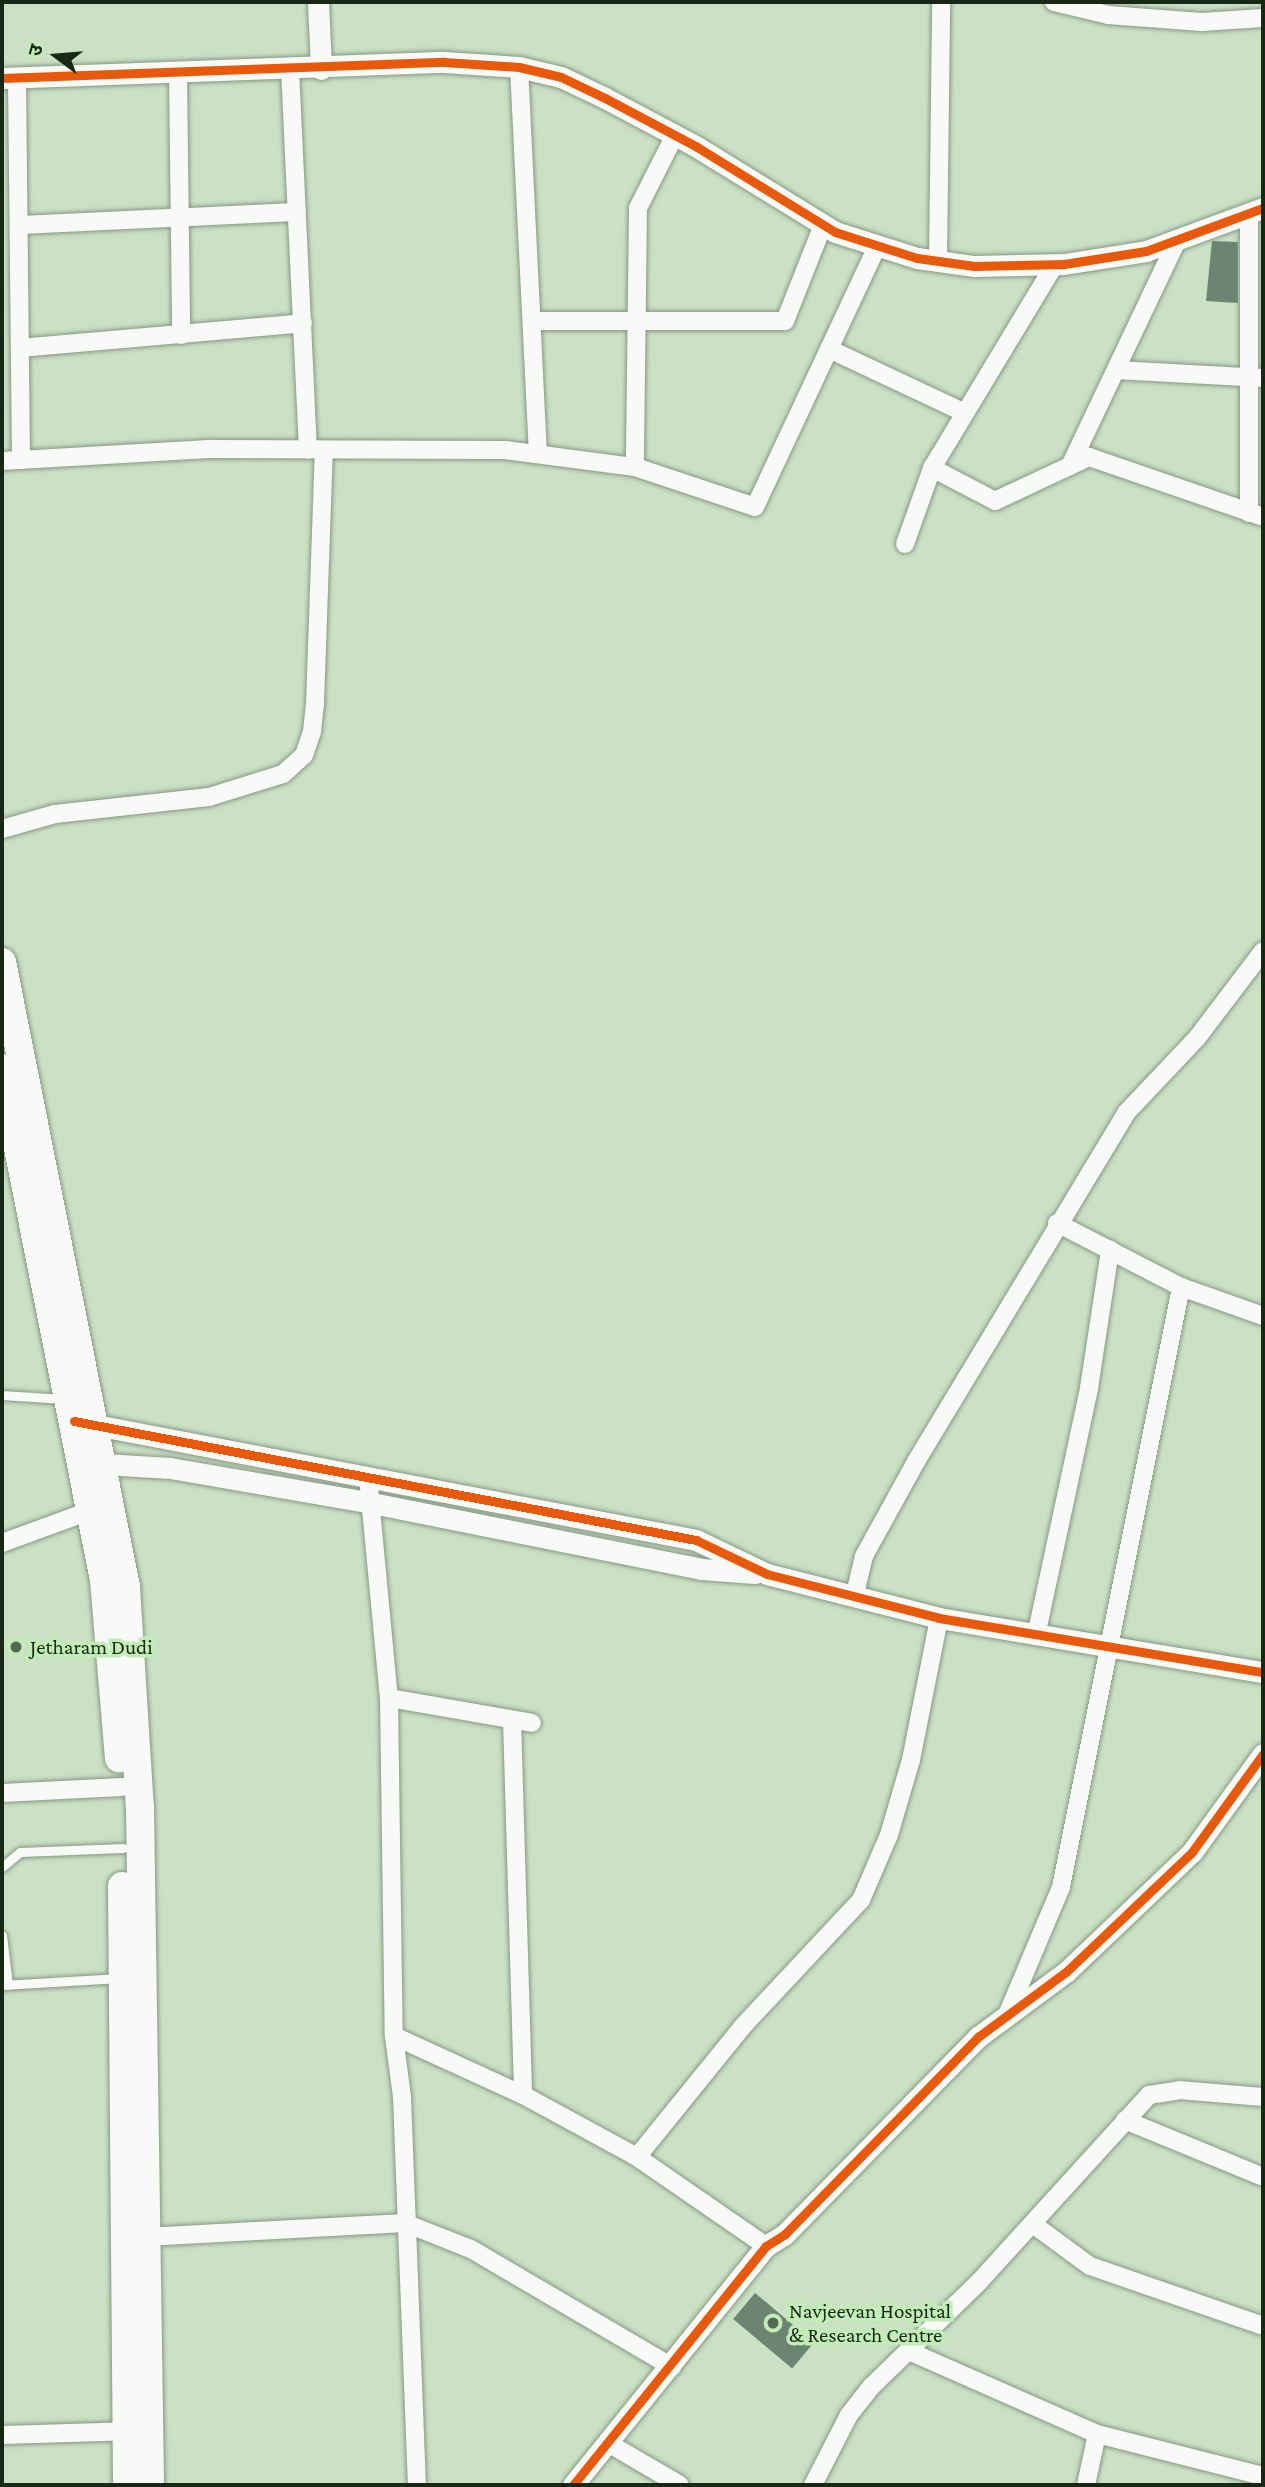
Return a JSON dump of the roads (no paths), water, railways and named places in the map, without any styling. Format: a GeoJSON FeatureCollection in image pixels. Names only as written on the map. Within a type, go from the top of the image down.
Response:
{"type":"FeatureCollection","features":[{"type":"Feature","properties":{"kind":"main road"},"geometry":{"type":"LineString","coordinates":[[2,961],[80,1415]]}},
{"type":"Feature","properties":{"kind":"main road"},"geometry":{"type":"LineString","coordinates":[[2,1068],[80,1415],[127,1587],[140,1807],[145,2237],[138,2431],[127,2485]]}},
{"type":"Feature","properties":{"kind":"main road"},"geometry":{"type":"LineString","coordinates":[[94,1463],[92,1510],[104,1580],[122,1787],[122,1978],[138,2431],[150,2485]]}},
{"type":"Feature","properties":{"kind":"street"},"geometry":{"type":"LineString","coordinates":[[318,2],[321,69]]}},
{"type":"Feature","properties":{"kind":"street"},"geometry":{"type":"LineString","coordinates":[[937,261],[941,2]]}},
{"type":"Feature","properties":{"kind":"street"},"geometry":{"type":"LineString","coordinates":[[1054,2],[1121,16],[1202,22],[1263,18]]}},
{"type":"Feature","properties":{"kind":"street"},"geometry":{"type":"LineString","coordinates":[[21,460],[19,225],[9,78],[321,69],[444,62],[519,67],[561,77],[675,135],[823,225],[877,247],[937,261],[974,266],[1055,264],[1146,251],[1256,211],[1256,515],[1089,457],[995,500],[932,468]]}},
{"type":"Feature","properties":{"kind":"street"},"geometry":{"type":"LineString","coordinates":[[519,67],[538,452]]}},
{"type":"Feature","properties":{"kind":"street"},"geometry":{"type":"LineString","coordinates":[[2,829],[55,814],[209,797],[283,774],[304,755],[312,732],[315,704],[316,450],[303,323],[290,69]]}},
{"type":"Feature","properties":{"kind":"street"},"geometry":{"type":"LineString","coordinates":[[178,74],[181,335]]}},
{"type":"Feature","properties":{"kind":"street"},"geometry":{"type":"LineString","coordinates":[[635,467],[639,320],[638,208],[675,135]]}},
{"type":"Feature","properties":{"kind":"street"},"geometry":{"type":"LineString","coordinates":[[19,225],[297,212]]}},
{"type":"Feature","properties":{"kind":"street"},"geometry":{"type":"LineString","coordinates":[[532,321],[785,321],[823,225]]}},
{"type":"Feature","properties":{"kind":"street"},"geometry":{"type":"LineString","coordinates":[[1070,466],[1177,241]]}},
{"type":"Feature","properties":{"kind":"street"},"geometry":{"type":"LineString","coordinates":[[2,461],[213,450],[538,452],[635,467],[755,507],[877,247]]}},
{"type":"Feature","properties":{"kind":"street"},"geometry":{"type":"LineString","coordinates":[[905,544],[932,468],[1055,264]]}},
{"type":"Feature","properties":{"kind":"street"},"geometry":{"type":"LineString","coordinates":[[20,348],[303,323]]}},
{"type":"Feature","properties":{"kind":"street"},"geometry":{"type":"LineString","coordinates":[[829,349],[965,413]]}},
{"type":"Feature","properties":{"kind":"street"},"geometry":{"type":"LineString","coordinates":[[1116,369],[1257,378]]}},
{"type":"Feature","properties":{"kind":"street"},"geometry":{"type":"LineString","coordinates":[[854,1598],[871,1544],[1057,1223],[1126,1113],[1197,1038],[1263,951]]}},
{"type":"Feature","properties":{"kind":"street"},"geometry":{"type":"LineString","coordinates":[[1057,1223],[1181,1287],[1263,1316]]}},
{"type":"Feature","properties":{"kind":"street"},"geometry":{"type":"LineString","coordinates":[[1036,1636],[1089,1388],[1110,1250]]}},
{"type":"Feature","properties":{"kind":"street"},"geometry":{"type":"LineString","coordinates":[[1007,2015],[1061,1887],[1106,1648],[1181,1287]]}},
{"type":"Feature","properties":{"kind":"street"},"geometry":{"type":"LineString","coordinates":[[80,1415],[368,1477],[696,1540],[767,1574],[939,1618],[1106,1648],[1263,1672]]}},
{"type":"Feature","properties":{"kind":"street"},"geometry":{"type":"LineString","coordinates":[[94,1463],[170,1468],[372,1503],[701,1569],[767,1574]]}},
{"type":"Feature","properties":{"kind":"street"},"geometry":{"type":"LineString","coordinates":[[368,1477],[389,1698],[394,2036],[402,2097],[417,2485]]}},
{"type":"Feature","properties":{"kind":"street"},"geometry":{"type":"LineString","coordinates":[[2,1543],[92,1510]]}},
{"type":"Feature","properties":{"kind":"street"},"geometry":{"type":"LineString","coordinates":[[637,2157],[743,2026],[861,1900],[889,1835],[911,1760],[939,1618]]}},
{"type":"Feature","properties":{"kind":"street"},"geometry":{"type":"LineString","coordinates":[[389,1698],[532,1723]]}},
{"type":"Feature","properties":{"kind":"street"},"geometry":{"type":"LineString","coordinates":[[512,1720],[523,2095]]}},
{"type":"Feature","properties":{"kind":"street"},"geometry":{"type":"LineString","coordinates":[[572,2485],[672,2367],[766,2246],[785,2234],[940,2073],[1007,2015],[1066,1972],[1192,1852],[1263,1754]]}},
{"type":"Feature","properties":{"kind":"street"},"geometry":{"type":"LineString","coordinates":[[2,1793],[122,1787]]}},
{"type":"Feature","properties":{"kind":"street"},"geometry":{"type":"LineString","coordinates":[[394,2036],[523,2095],[637,2157],[766,2246]]}},
{"type":"Feature","properties":{"kind":"street"},"geometry":{"type":"LineString","coordinates":[[813,2485],[849,2415],[872,2386],[911,2352],[1033,2224],[1149,2095],[1179,2090],[1263,2097]]}},
{"type":"Feature","properties":{"kind":"street"},"geometry":{"type":"LineString","coordinates":[[1125,2120],[1263,2177]]}},
{"type":"Feature","properties":{"kind":"street"},"geometry":{"type":"LineString","coordinates":[[145,2237],[405,2223],[471,2249],[672,2367]]}},
{"type":"Feature","properties":{"kind":"street"},"geometry":{"type":"LineString","coordinates":[[1033,2224],[1090,2266],[1263,2326]]}},
{"type":"Feature","properties":{"kind":"street"},"geometry":{"type":"LineString","coordinates":[[911,2352],[1097,2434],[1263,2476]]}},
{"type":"Feature","properties":{"kind":"street"},"geometry":{"type":"LineString","coordinates":[[2,2435],[138,2431]]}},
{"type":"Feature","properties":{"kind":"street"},"geometry":{"type":"LineString","coordinates":[[1086,2485],[1097,2434]]}},
{"type":"Feature","properties":{"kind":"street"},"geometry":{"type":"LineString","coordinates":[[608,2443],[680,2485]]}},
{"type":"Feature","properties":{"kind":"lane"},"geometry":{"type":"LineString","coordinates":[[2,1395],[80,1415]]}},
{"type":"Feature","properties":{"kind":"lane"},"geometry":{"type":"LineString","coordinates":[[2,1867],[5,1859],[20,1852],[122,1848]]}},
{"type":"Feature","properties":{"kind":"lane"},"geometry":{"type":"LineString","coordinates":[[2,1934],[5,1985],[122,1978]]}},
{"type":"Feature","properties":{"kind":"place","name":"Jetharam Dudi"},"geometry":{"type":"Point","coordinates":[16,1647]}},
{"type":"Feature","properties":{"kind":"place","name":"Navjeevan Hospital & Research Centre"},"geometry":{"type":"Point","coordinates":[773,2323]}}]}
